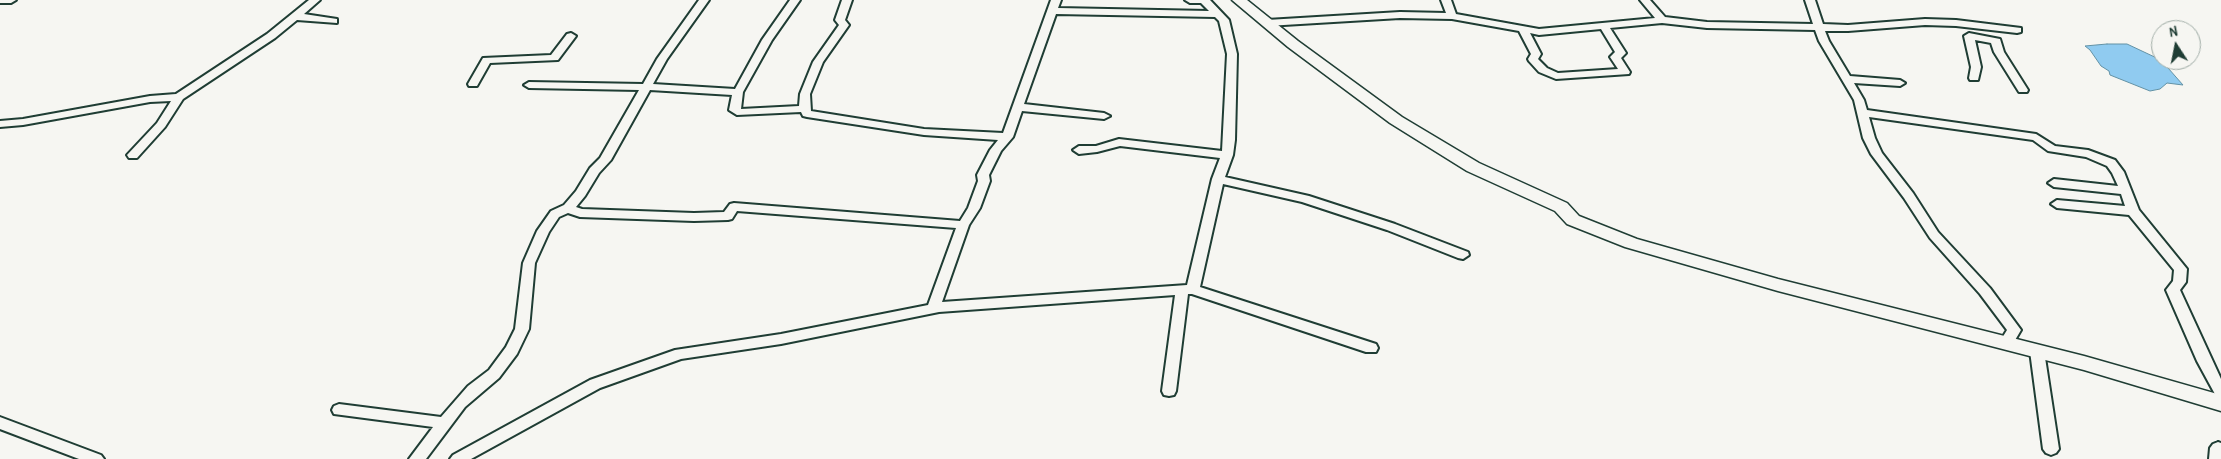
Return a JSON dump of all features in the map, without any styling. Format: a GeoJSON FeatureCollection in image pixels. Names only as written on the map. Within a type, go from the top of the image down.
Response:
{"type":"FeatureCollection","features":[{"type":"Feature","properties":{"kind":"street"},"geometry":{"type":"LineString","coordinates":[[0,0],[11,0]]}},
{"type":"Feature","properties":{"kind":"street"},"geometry":{"type":"LineString","coordinates":[[133,155],[161,124],[179,97],[270,36],[293,16],[316,0]]}},
{"type":"Feature","properties":{"kind":"street"},"geometry":{"type":"LineString","coordinates":[[417,459],[444,423],[473,390],[494,374],[512,350],[522,329],[529,263],[543,231],[555,214],[568,208],[581,193],[594,171],[604,160],[662,59],[704,0]]}},
{"type":"Feature","properties":{"kind":"street"},"geometry":{"type":"LineString","coordinates":[[795,0],[767,40],[738,92],[735,110],[740,112],[804,109]]}},
{"type":"Feature","properties":{"kind":"street"},"geometry":{"type":"LineString","coordinates":[[847,0],[840,20],[844,25],[818,62],[804,94],[804,109],[807,114],[924,132],[1007,137]]}},
{"type":"Feature","properties":{"kind":"street"},"geometry":{"type":"LineString","coordinates":[[1169,391],[1188,289],[1218,179],[1227,154],[1232,54],[1224,20],[1204,0],[1190,0]]}},
{"type":"Feature","properties":{"kind":"street"},"geometry":{"type":"LineString","coordinates":[[1239,0],[1388,114],[1424,138],[1473,166],[1561,208],[1573,220],[1631,243],[1778,285],[2084,362],[2221,404]]}},
{"type":"Feature","properties":{"kind":"street"},"geometry":{"type":"LineString","coordinates":[[1446,0],[1452,16]]}},
{"type":"Feature","properties":{"kind":"street"},"geometry":{"type":"LineString","coordinates":[[1645,0],[1662,20]]}},
{"type":"Feature","properties":{"kind":"street"},"geometry":{"type":"LineString","coordinates":[[1810,0],[1824,41],[1859,100],[1869,138],[1885,166],[1909,196],[1934,235],[1985,291],[2014,330],[2006,343]]}},
{"type":"Feature","properties":{"kind":"street"},"geometry":{"type":"LineString","coordinates":[[933,308],[963,225],[981,190],[984,181],[983,175],[996,150],[1007,137],[1054,5],[1217,14]]}},
{"type":"Feature","properties":{"kind":"street"},"geometry":{"type":"LineString","coordinates":[[293,16],[333,21]]}},
{"type":"Feature","properties":{"kind":"street"},"geometry":{"type":"LineString","coordinates":[[1267,23],[1301,23],[1367,16],[1452,16],[1524,30],[1571,30],[1662,20],[1707,25],[1848,28],[1925,22],[1956,23],[2017,30]]}},
{"type":"Feature","properties":{"kind":"street"},"geometry":{"type":"LineString","coordinates":[[1524,30],[1536,54],[1533,59],[1543,70],[1556,76],[1625,72],[1615,57],[1621,53],[1604,26]]}},
{"type":"Feature","properties":{"kind":"street"},"geometry":{"type":"LineString","coordinates":[[473,84],[487,60],[554,58],[571,36]]}},
{"type":"Feature","properties":{"kind":"street"},"geometry":{"type":"LineString","coordinates":[[1974,78],[1976,67],[1969,36],[1996,41],[1999,52],[2023,90]]}},
{"type":"Feature","properties":{"kind":"street"},"geometry":{"type":"LineString","coordinates":[[1847,79],[1900,83]]}},
{"type":"Feature","properties":{"kind":"street"},"geometry":{"type":"LineString","coordinates":[[529,85],[646,87],[738,92]]}},
{"type":"Feature","properties":{"kind":"street"},"geometry":{"type":"LineString","coordinates":[[0,124],[23,122],[150,99],[179,97]]}},
{"type":"Feature","properties":{"kind":"street"},"geometry":{"type":"LineString","coordinates":[[1017,107],[1104,116]]}},
{"type":"Feature","properties":{"kind":"street"},"geometry":{"type":"LineString","coordinates":[[1862,113],[2036,137],[2052,149],[2088,154],[2112,163],[2118,172],[2133,211],[2181,269],[2179,282],[2174,290],[2204,361],[2221,392]]}},
{"type":"Feature","properties":{"kind":"street"},"geometry":{"type":"LineString","coordinates":[[1080,150],[1097,149],[1119,142],[1227,154]]}},
{"type":"Feature","properties":{"kind":"street"},"geometry":{"type":"LineString","coordinates":[[1218,179],[1305,199],[1391,227],[1463,255]]}},
{"type":"Feature","properties":{"kind":"street"},"geometry":{"type":"LineString","coordinates":[[2054,183],[2125,191]]}},
{"type":"Feature","properties":{"kind":"street"},"geometry":{"type":"LineString","coordinates":[[2057,204],[2133,211]]}},
{"type":"Feature","properties":{"kind":"street"},"geometry":{"type":"LineString","coordinates":[[568,208],[580,213],[694,217],[728,216],[734,207],[963,225]]}},
{"type":"Feature","properties":{"kind":"street"},"geometry":{"type":"LineString","coordinates":[[458,459],[595,384],[680,354],[780,339],[933,308],[1188,289],[1371,348]]}},
{"type":"Feature","properties":{"kind":"street"},"geometry":{"type":"LineString","coordinates":[[2037,350],[2051,449]]}},
{"type":"Feature","properties":{"kind":"street"},"geometry":{"type":"LineString","coordinates":[[339,410],[444,423]]}},
{"type":"Feature","properties":{"kind":"street"},"geometry":{"type":"LineString","coordinates":[[0,423],[96,459]]}},
{"type":"Feature","properties":{"kind":"street"},"geometry":{"type":"LineString","coordinates":[[2217,459],[2218,448],[2221,449]]}},
{"type":"Feature","properties":{"kind":"water"},"geometry":{"type":"Polygon","coordinates":[[[2127,44],[2151,55],[2151,70],[2170,70],[2183,85],[2167,83],[2160,89],[2150,91],[2110,75],[2109,71],[2101,66],[2085,46],[2127,44]]]}}]}
